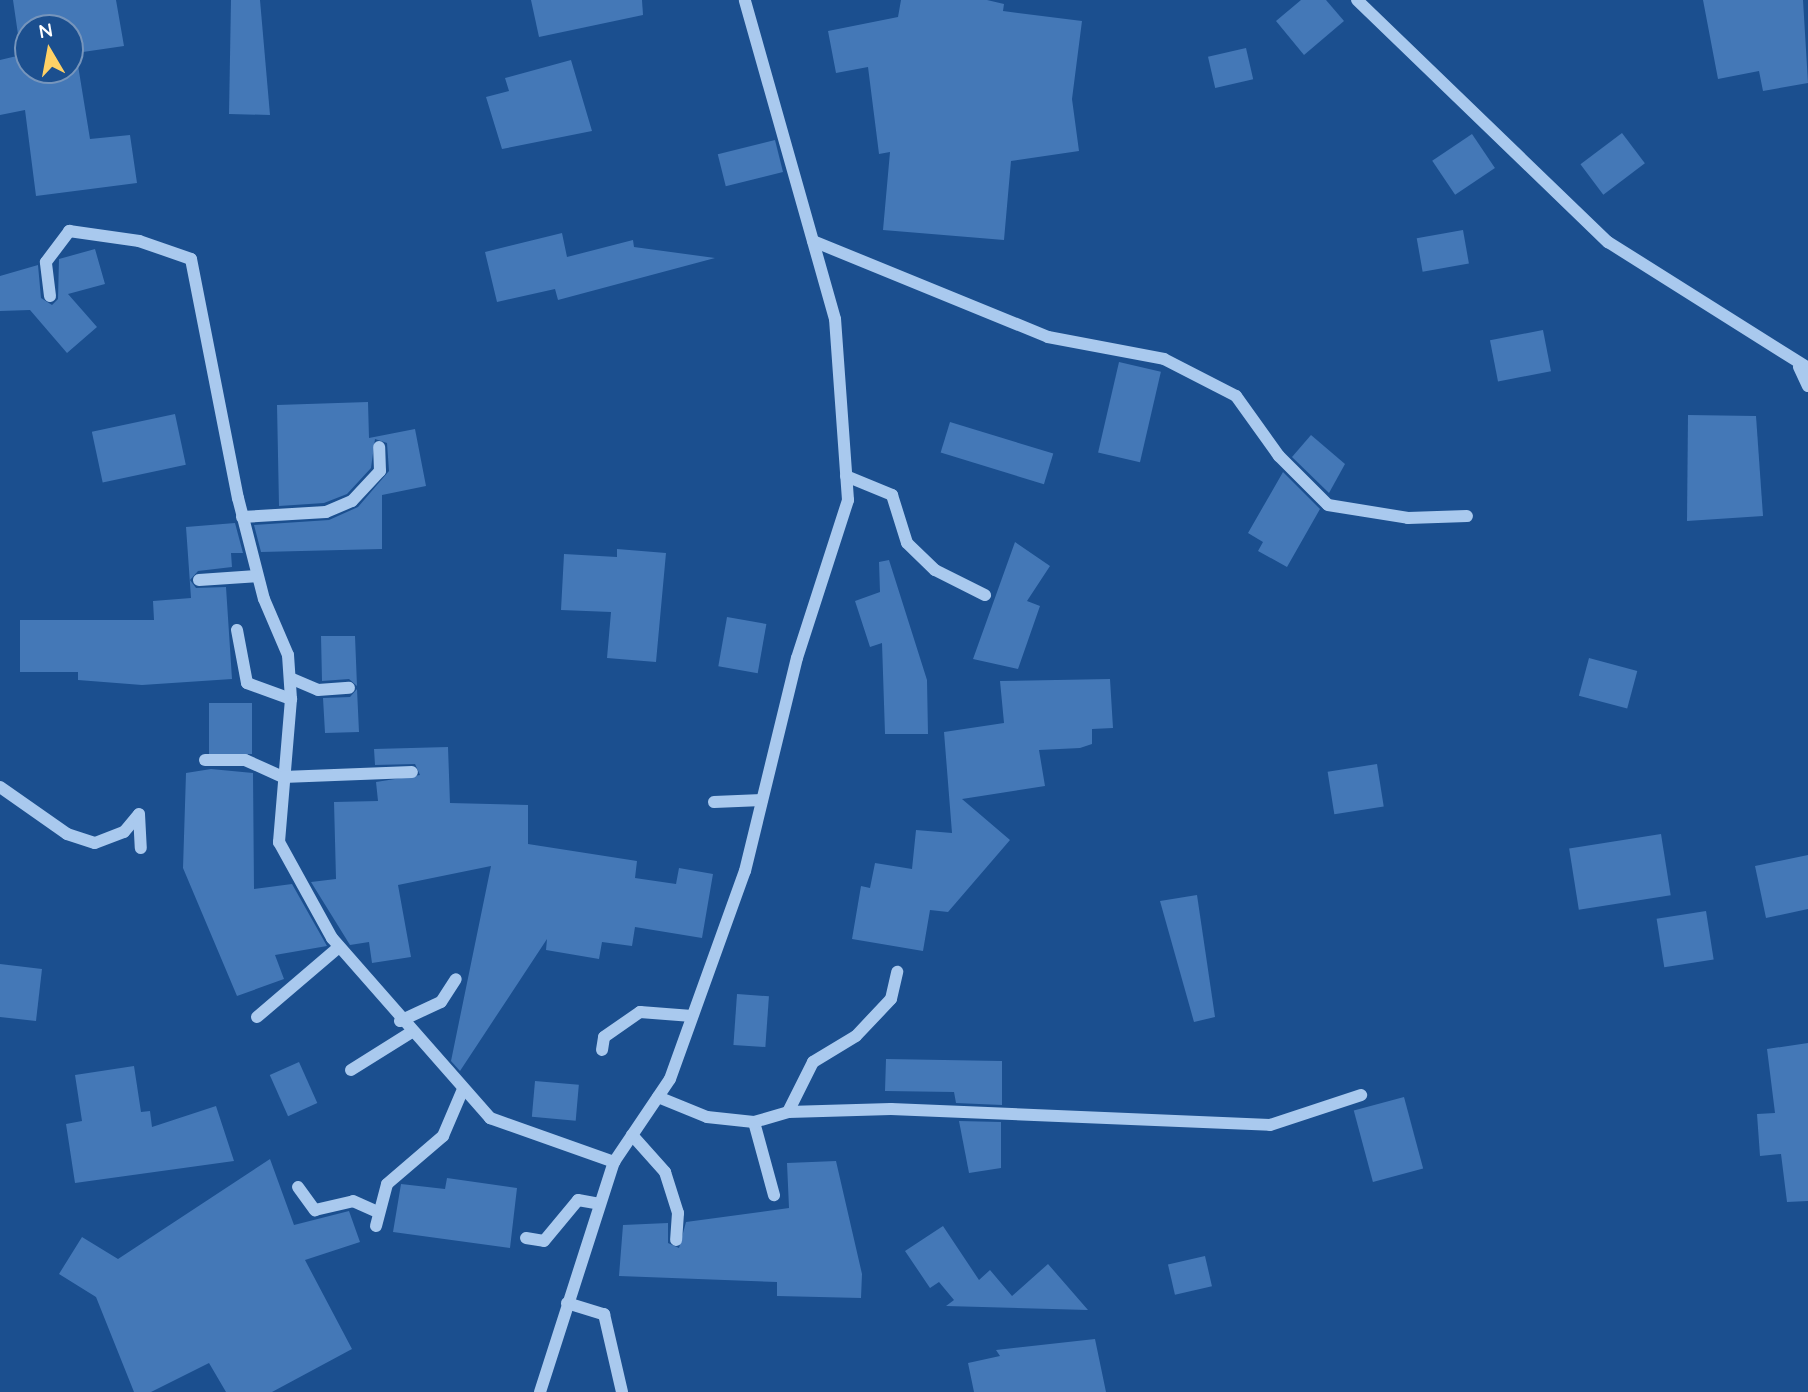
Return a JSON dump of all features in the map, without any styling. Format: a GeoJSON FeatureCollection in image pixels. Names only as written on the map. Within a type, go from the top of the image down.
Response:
{"type":"FeatureCollection","features":[{"type":"Feature","properties":{"kind":"street"},"geometry":{"type":"LineString","coordinates":[[540,1392],[614,1161],[658,1097],[692,1016],[745,871],[797,658],[848,500],[835,319],[745,0]]}},
{"type":"Feature","properties":{"kind":"street"},"geometry":{"type":"LineString","coordinates":[[1357,0],[1608,242],[1720,307],[1804,367],[1808,386]]}},
{"type":"Feature","properties":{"kind":"street"},"geometry":{"type":"LineString","coordinates":[[50,296],[46,262],[69,231],[139,241],[191,259],[242,517],[257,576],[288,655],[291,699],[279,842],[339,947],[400,1021],[489,1118],[614,1161]]}},
{"type":"Feature","properties":{"kind":"street"},"geometry":{"type":"LineString","coordinates":[[813,241],[1048,337],[1164,359],[1236,396],[1279,456],[1328,505],[1408,518],[1468,516]]}},
{"type":"Feature","properties":{"kind":"street"},"geometry":{"type":"LineString","coordinates":[[242,517],[326,512],[352,501],[380,471],[379,447]]}},
{"type":"Feature","properties":{"kind":"street"},"geometry":{"type":"LineString","coordinates":[[846,475],[892,495],[908,543],[934,570],[985,595]]}},
{"type":"Feature","properties":{"kind":"street"},"geometry":{"type":"LineString","coordinates":[[200,580],[257,576]]}},
{"type":"Feature","properties":{"kind":"street"},"geometry":{"type":"LineString","coordinates":[[237,630],[247,683],[291,699]]}},
{"type":"Feature","properties":{"kind":"street"},"geometry":{"type":"LineString","coordinates":[[290,678],[318,690],[349,688]]}},
{"type":"Feature","properties":{"kind":"street"},"geometry":{"type":"LineString","coordinates":[[205,760],[245,760],[284,776],[412,772]]}},
{"type":"Feature","properties":{"kind":"street"},"geometry":{"type":"LineString","coordinates":[[0,787],[67,834],[95,843],[124,832],[139,814],[141,848]]}},
{"type":"Feature","properties":{"kind":"street"},"geometry":{"type":"LineString","coordinates":[[714,802],[762,800]]}},
{"type":"Feature","properties":{"kind":"street"},"geometry":{"type":"LineString","coordinates":[[257,1017],[339,947]]}},
{"type":"Feature","properties":{"kind":"street"},"geometry":{"type":"LineString","coordinates":[[788,1112],[813,1062],[856,1036],[891,999],[897,972]]}},
{"type":"Feature","properties":{"kind":"street"},"geometry":{"type":"LineString","coordinates":[[400,1021],[441,1002],[456,979]]}},
{"type":"Feature","properties":{"kind":"street"},"geometry":{"type":"LineString","coordinates":[[602,1050],[604,1037],[640,1012],[692,1016]]}},
{"type":"Feature","properties":{"kind":"street"},"geometry":{"type":"LineString","coordinates":[[351,1070],[410,1032]]}},
{"type":"Feature","properties":{"kind":"street"},"geometry":{"type":"LineString","coordinates":[[298,1187],[315,1210],[353,1201],[377,1219],[387,1184],[443,1136],[463,1089]]}},
{"type":"Feature","properties":{"kind":"street"},"geometry":{"type":"LineString","coordinates":[[658,1097],[707,1117],[754,1122],[788,1112],[1055,1112],[1192,1126],[1270,1125],[1361,1095]]}},
{"type":"Feature","properties":{"kind":"street"},"geometry":{"type":"LineString","coordinates":[[754,1122],[774,1195]]}},
{"type":"Feature","properties":{"kind":"street"},"geometry":{"type":"LineString","coordinates":[[632,1135],[665,1172],[678,1213],[676,1240]]}},
{"type":"Feature","properties":{"kind":"street"},"geometry":{"type":"LineString","coordinates":[[526,1238],[544,1241],[578,1200],[600,1204]]}},
{"type":"Feature","properties":{"kind":"street"},"geometry":{"type":"LineString","coordinates":[[567,1303],[604,1314],[622,1392]]}},
{"type":"Feature","properties":{"kind":"building"},"geometry":{"type":"Polygon","coordinates":[[[13,0],[116,0],[124,46],[84,52],[84,14],[15,14],[13,0]]]}},
{"type":"Feature","properties":{"kind":"building"},"geometry":{"type":"Polygon","coordinates":[[[231,0],[260,0],[270,115],[229,114],[231,0]]]}},
{"type":"Feature","properties":{"kind":"building"},"geometry":{"type":"Polygon","coordinates":[[[531,0],[642,0],[643,15],[539,37],[531,0]]]}},
{"type":"Feature","properties":{"kind":"building"},"geometry":{"type":"Polygon","coordinates":[[[901,0],[987,0],[1004,4],[1003,11],[1082,21],[1072,99],[1079,151],[1011,161],[1004,240],[883,230],[890,152],[879,154],[868,67],[836,73],[828,31],[898,17],[901,0]]]}},
{"type":"Feature","properties":{"kind":"building"},"geometry":{"type":"Polygon","coordinates":[[[1301,0],[1326,0],[1344,21],[1304,55],[1276,21],[1301,0]]]}},
{"type":"Feature","properties":{"kind":"building"},"geometry":{"type":"Polygon","coordinates":[[[1703,0],[1803,0],[1808,83],[1763,91],[1759,71],[1718,79],[1703,0]]]}},
{"type":"Feature","properties":{"kind":"building"},"geometry":{"type":"Polygon","coordinates":[[[1246,48],[1253,79],[1215,88],[1208,57],[1246,48]]]}},
{"type":"Feature","properties":{"kind":"building"},"geometry":{"type":"Polygon","coordinates":[[[14,57],[14,84],[81,84],[90,139],[130,135],[137,183],[36,196],[25,110],[0,115],[0,60],[14,57]]]}},
{"type":"Feature","properties":{"kind":"building"},"geometry":{"type":"Polygon","coordinates":[[[571,60],[592,131],[502,149],[486,97],[509,91],[505,78],[571,60]]]}},
{"type":"Feature","properties":{"kind":"building"},"geometry":{"type":"Polygon","coordinates":[[[1622,133],[1645,163],[1603,195],[1580,164],[1622,133]]]}},
{"type":"Feature","properties":{"kind":"building"},"geometry":{"type":"Polygon","coordinates":[[[1472,134],[1495,168],[1455,195],[1432,161],[1472,134]]]}},
{"type":"Feature","properties":{"kind":"building"},"geometry":{"type":"Polygon","coordinates":[[[775,140],[783,172],[726,186],[718,154],[775,140]]]}},
{"type":"Feature","properties":{"kind":"building"},"geometry":{"type":"Polygon","coordinates":[[[1463,230],[1469,263],[1423,272],[1417,238],[1463,230]]]}},
{"type":"Feature","properties":{"kind":"building"},"geometry":{"type":"Polygon","coordinates":[[[562,233],[567,257],[633,240],[634,247],[715,258],[558,300],[555,289],[497,302],[485,252],[562,233]]]}},
{"type":"Feature","properties":{"kind":"building"},"geometry":{"type":"Polygon","coordinates":[[[95,249],[105,284],[68,294],[97,327],[67,353],[30,310],[0,311],[0,276],[38,265],[41,298],[52,305],[58,299],[59,259],[95,249]]]}},
{"type":"Feature","properties":{"kind":"building"},"geometry":{"type":"Polygon","coordinates":[[[1543,330],[1551,371],[1498,382],[1490,340],[1543,330]]]}},
{"type":"Feature","properties":{"kind":"building"},"geometry":{"type":"Polygon","coordinates":[[[1119,362],[1161,372],[1140,462],[1098,453],[1119,362]]]}},
{"type":"Feature","properties":{"kind":"building"},"geometry":{"type":"Polygon","coordinates":[[[368,402],[369,438],[415,429],[426,486],[382,495],[382,549],[261,552],[254,525],[329,520],[358,507],[389,471],[387,443],[375,439],[371,468],[347,494],[324,503],[279,506],[277,405],[368,402]]]}},
{"type":"Feature","properties":{"kind":"building"},"geometry":{"type":"Polygon","coordinates":[[[175,414],[186,465],[103,483],[92,432],[175,414]]]}},
{"type":"Feature","properties":{"kind":"building"},"geometry":{"type":"Polygon","coordinates":[[[1688,415],[1756,416],[1763,516],[1687,521],[1688,415]]]}},
{"type":"Feature","properties":{"kind":"building"},"geometry":{"type":"Polygon","coordinates":[[[950,422],[1053,454],[1044,484],[941,453],[950,422]]]}},
{"type":"Feature","properties":{"kind":"building"},"geometry":{"type":"Polygon","coordinates":[[[1311,435],[1345,464],[1329,493],[1292,457],[1311,435]]]}},
{"type":"Feature","properties":{"kind":"building"},"geometry":{"type":"Polygon","coordinates":[[[1283,472],[1320,509],[1287,567],[1258,551],[1263,542],[1248,533],[1283,472]]]}},
{"type":"Feature","properties":{"kind":"building"},"geometry":{"type":"Polygon","coordinates":[[[235,523],[243,553],[231,553],[232,567],[198,571],[190,580],[196,588],[226,587],[232,679],[142,685],[78,680],[78,672],[20,672],[20,620],[154,620],[153,601],[191,598],[186,527],[235,523]]]}},
{"type":"Feature","properties":{"kind":"building"},"geometry":{"type":"Polygon","coordinates":[[[1015,542],[1050,566],[1027,601],[1040,606],[1018,669],[973,659],[1015,542]]]}},
{"type":"Feature","properties":{"kind":"building"},"geometry":{"type":"Polygon","coordinates":[[[617,549],[666,553],[656,662],[607,658],[611,612],[561,610],[564,554],[617,557],[617,549]]]}},
{"type":"Feature","properties":{"kind":"building"},"geometry":{"type":"Polygon","coordinates":[[[889,560],[927,680],[928,734],[885,734],[882,643],[870,647],[855,601],[880,592],[879,562],[889,560]]]}},
{"type":"Feature","properties":{"kind":"building"},"geometry":{"type":"Polygon","coordinates":[[[727,617],[766,624],[758,673],[718,666],[727,617]]]}},
{"type":"Feature","properties":{"kind":"building"},"geometry":{"type":"Polygon","coordinates":[[[321,636],[355,636],[357,686],[349,679],[322,681],[321,636]]]}},
{"type":"Feature","properties":{"kind":"building"},"geometry":{"type":"Polygon","coordinates":[[[1589,658],[1637,671],[1627,709],[1579,696],[1589,658]]]}},
{"type":"Feature","properties":{"kind":"building"},"geometry":{"type":"Polygon","coordinates":[[[1110,679],[1113,728],[1092,729],[1092,744],[1080,748],[1039,750],[1045,786],[962,799],[1010,840],[948,912],[930,910],[923,951],[852,939],[861,886],[870,888],[875,863],[912,869],[916,830],[952,833],[944,732],[1004,723],[1000,681],[1110,679]]]}},
{"type":"Feature","properties":{"kind":"building"},"geometry":{"type":"Polygon","coordinates":[[[357,689],[359,732],[325,733],[323,698],[350,697],[357,689]]]}},
{"type":"Feature","properties":{"kind":"building"},"geometry":{"type":"Polygon","coordinates":[[[209,703],[252,703],[252,754],[209,754],[209,703]]]}},
{"type":"Feature","properties":{"kind":"building"},"geometry":{"type":"Polygon","coordinates":[[[448,747],[450,803],[528,805],[528,844],[637,861],[635,878],[676,884],[679,868],[713,874],[702,938],[635,927],[632,946],[602,942],[599,959],[546,950],[547,939],[460,1071],[451,1061],[491,866],[398,885],[411,957],[372,963],[369,942],[350,945],[311,882],[336,879],[334,802],[378,801],[376,782],[420,775],[415,764],[375,765],[374,749],[448,747]]]}},
{"type":"Feature","properties":{"kind":"building"},"geometry":{"type":"Polygon","coordinates":[[[1377,764],[1384,806],[1334,814],[1328,772],[1377,764]]]}},
{"type":"Feature","properties":{"kind":"building"},"geometry":{"type":"Polygon","coordinates":[[[211,769],[253,773],[254,889],[292,884],[327,946],[275,955],[284,979],[237,996],[183,868],[186,773],[211,769]]]}},
{"type":"Feature","properties":{"kind":"building"},"geometry":{"type":"Polygon","coordinates":[[[1661,834],[1671,895],[1579,910],[1569,849],[1661,834]]]}},
{"type":"Feature","properties":{"kind":"building"},"geometry":{"type":"Polygon","coordinates":[[[1808,855],[1808,909],[1766,918],[1755,866],[1808,855]]]}},
{"type":"Feature","properties":{"kind":"building"},"geometry":{"type":"Polygon","coordinates":[[[1197,895],[1215,1017],[1194,1022],[1160,901],[1197,895]]]}},
{"type":"Feature","properties":{"kind":"building"},"geometry":{"type":"Polygon","coordinates":[[[1706,911],[1714,959],[1664,967],[1657,919],[1706,911]]]}},
{"type":"Feature","properties":{"kind":"building"},"geometry":{"type":"Polygon","coordinates":[[[0,964],[42,969],[36,1021],[0,1017],[0,964]]]}},
{"type":"Feature","properties":{"kind":"building"},"geometry":{"type":"Polygon","coordinates":[[[737,994],[769,996],[765,1047],[733,1045],[737,994]]]}},
{"type":"Feature","properties":{"kind":"building"},"geometry":{"type":"Polygon","coordinates":[[[1808,1043],[1808,1201],[1787,1202],[1781,1154],[1760,1156],[1757,1114],[1775,1113],[1767,1049],[1808,1043]]]}},
{"type":"Feature","properties":{"kind":"building"},"geometry":{"type":"Polygon","coordinates":[[[886,1059],[1002,1061],[1002,1105],[956,1103],[954,1092],[885,1091],[886,1059]]]}},
{"type":"Feature","properties":{"kind":"building"},"geometry":{"type":"Polygon","coordinates":[[[299,1062],[317,1103],[288,1116],[270,1075],[299,1062]]]}},
{"type":"Feature","properties":{"kind":"building"},"geometry":{"type":"Polygon","coordinates":[[[134,1066],[141,1112],[150,1111],[152,1127],[216,1106],[234,1161],[75,1183],[66,1124],[82,1121],[75,1075],[134,1066]]]}},
{"type":"Feature","properties":{"kind":"building"},"geometry":{"type":"Polygon","coordinates":[[[535,1081],[579,1085],[576,1121],[532,1117],[535,1081]]]}},
{"type":"Feature","properties":{"kind":"building"},"geometry":{"type":"Polygon","coordinates":[[[1404,1097],[1423,1168],[1373,1182],[1354,1110],[1404,1097]]]}},
{"type":"Feature","properties":{"kind":"building"},"geometry":{"type":"Polygon","coordinates":[[[959,1121],[1001,1122],[1001,1168],[969,1173],[959,1121]]]}},
{"type":"Feature","properties":{"kind":"building"},"geometry":{"type":"Polygon","coordinates":[[[270,1159],[294,1225],[349,1211],[360,1242],[305,1260],[352,1349],[272,1392],[226,1392],[209,1363],[151,1392],[134,1392],[96,1297],[59,1274],[82,1237],[118,1259],[270,1159]]]}},
{"type":"Feature","properties":{"kind":"building"},"geometry":{"type":"Polygon","coordinates":[[[836,1161],[862,1274],[861,1298],[777,1296],[777,1282],[619,1276],[623,1225],[668,1223],[668,1243],[679,1248],[686,1222],[789,1208],[787,1163],[836,1161]]]}},
{"type":"Feature","properties":{"kind":"building"},"geometry":{"type":"Polygon","coordinates":[[[447,1178],[517,1188],[510,1248],[393,1232],[401,1184],[445,1189],[447,1178]]]}},
{"type":"Feature","properties":{"kind":"building"},"geometry":{"type":"Polygon","coordinates":[[[943,1226],[979,1280],[990,1270],[1012,1296],[1048,1264],[1088,1310],[946,1306],[954,1300],[939,1282],[930,1288],[905,1251],[943,1226]]]}},
{"type":"Feature","properties":{"kind":"building"},"geometry":{"type":"Polygon","coordinates":[[[1205,1256],[1212,1286],[1175,1295],[1168,1265],[1205,1256]]]}},
{"type":"Feature","properties":{"kind":"building"},"geometry":{"type":"Polygon","coordinates":[[[1095,1339],[1106,1392],[974,1392],[968,1363],[1000,1356],[996,1350],[1095,1339]]]}}]}
